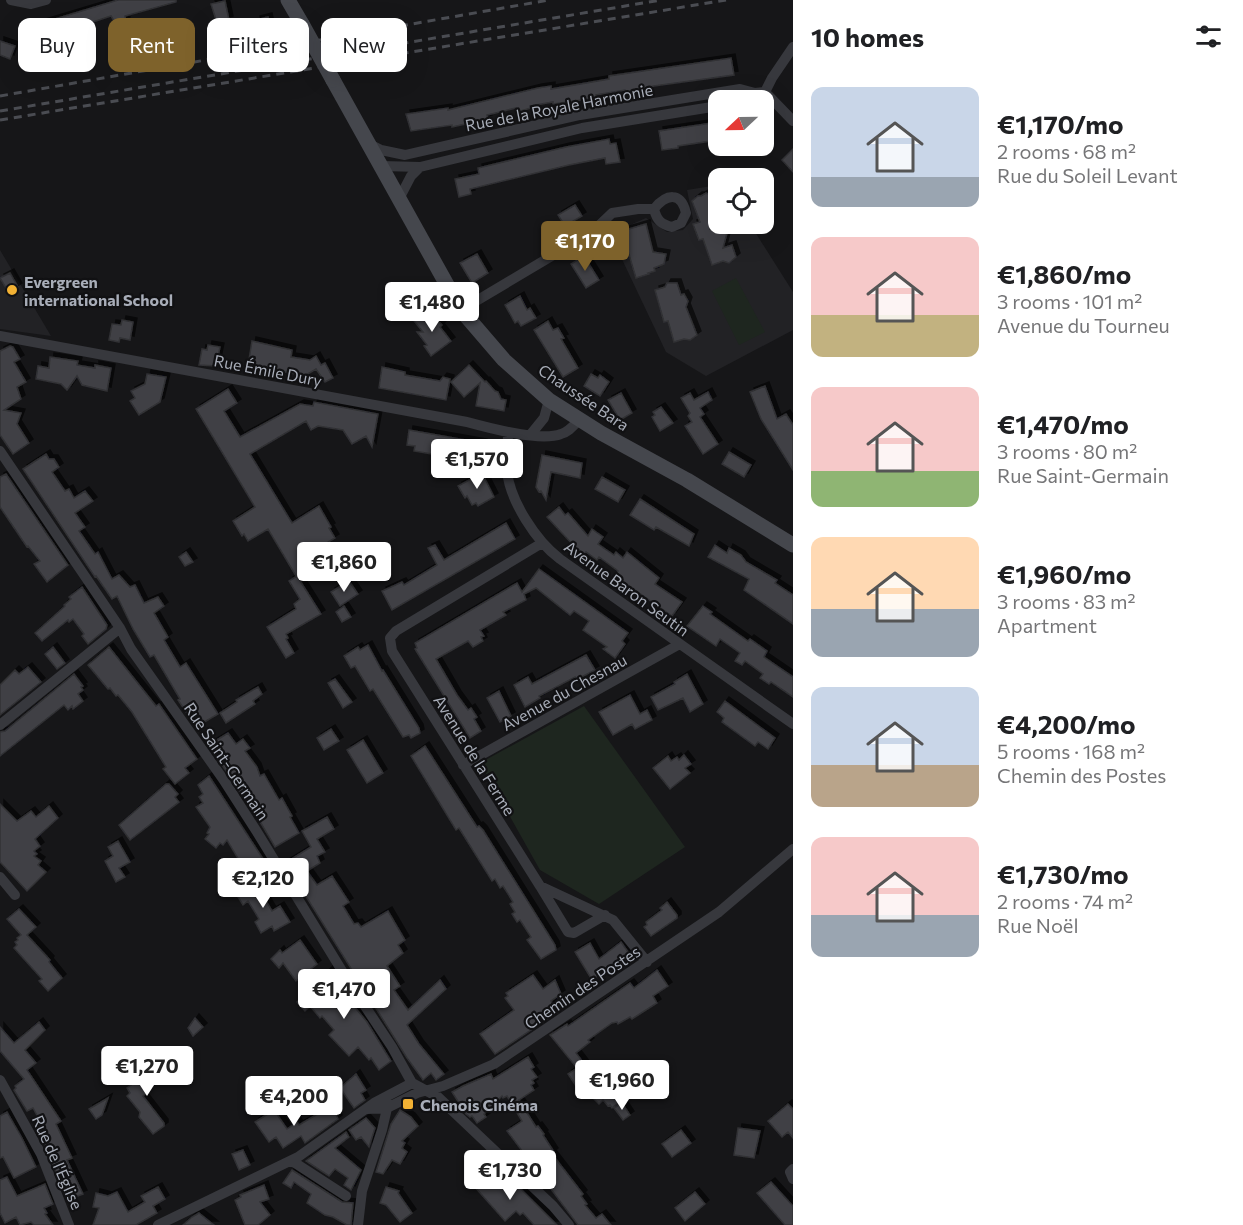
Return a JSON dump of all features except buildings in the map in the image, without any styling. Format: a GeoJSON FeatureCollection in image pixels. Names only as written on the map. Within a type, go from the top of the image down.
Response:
{"type":"FeatureCollection","features":[{"type":"Feature","properties":{"kind":"main road","name":"Chaussée Bara"},"geometry":{"type":"LineString","coordinates":[[288,0],[462,310],[504,360],[549,400],[580,420],[687,480],[793,545]]}},
{"type":"Feature","properties":{"kind":"street"},"geometry":{"type":"LineString","coordinates":[[10,0],[31,4],[46,0]]}},
{"type":"Feature","properties":{"kind":"street"},"geometry":{"type":"LineString","coordinates":[[762,90],[793,47]]}},
{"type":"Feature","properties":{"kind":"street","name":"Rue de la Royale Harmonie"},"geometry":{"type":"LineString","coordinates":[[371,145],[381,150],[405,155],[580,115],[708,94]]}},
{"type":"Feature","properties":{"kind":"street"},"geometry":{"type":"LineString","coordinates":[[774,104],[793,121]]}},
{"type":"Feature","properties":{"kind":"street","name":"Rue de la Royale Harmonie"},"geometry":{"type":"LineString","coordinates":[[382,166],[420,167],[582,128],[708,108]]}},
{"type":"Feature","properties":{"kind":"street"},"geometry":{"type":"LineString","coordinates":[[399,199],[411,176],[420,167]]}},
{"type":"Feature","properties":{"kind":"street"},"geometry":{"type":"LineString","coordinates":[[462,310],[592,232],[612,213],[654,209]]}},
{"type":"Feature","properties":{"kind":"street","name":"Rue Émile Dury"},"geometry":{"type":"LineString","coordinates":[[0,336],[466,422],[508,433],[561,435],[580,420]]}},
{"type":"Feature","properties":{"kind":"street"},"geometry":{"type":"LineString","coordinates":[[531,434],[544,418],[549,400]]}},
{"type":"Feature","properties":{"kind":"street","name":"Avenue Baron Seutin"},"geometry":{"type":"LineString","coordinates":[[508,433],[507,472],[516,500],[542,543],[560,559],[678,645],[793,724]]}},
{"type":"Feature","properties":{"kind":"street","name":"Rue Saint-Germain"},"geometry":{"type":"LineString","coordinates":[[0,451],[120,628],[131,649],[223,779],[270,851],[412,1083]]}},
{"type":"Feature","properties":{"kind":"street","name":"Avenue de la Ferme"},"geometry":{"type":"LineString","coordinates":[[542,543],[396,631],[390,638],[392,651],[568,932],[574,933],[605,915]]}},
{"type":"Feature","properties":{"kind":"street"},"geometry":{"type":"LineString","coordinates":[[0,725],[120,628]]}},
{"type":"Feature","properties":{"kind":"street","name":"Avenue du Chesnau"},"geometry":{"type":"LineString","coordinates":[[463,765],[678,645]]}},
{"type":"Feature","properties":{"kind":"street","name":"Chemin des Postes"},"geometry":{"type":"LineString","coordinates":[[367,1109],[387,1108],[425,1090],[443,1086],[494,1064],[719,912],[793,849]]}},
{"type":"Feature","properties":{"kind":"street"},"geometry":{"type":"LineString","coordinates":[[0,877],[15,895]]}},
{"type":"Feature","properties":{"kind":"street"},"geometry":{"type":"LineString","coordinates":[[540,886],[605,915],[620,927],[647,962]]}},
{"type":"Feature","properties":{"kind":"street","name":"Rue de l'Église"},"geometry":{"type":"LineString","coordinates":[[0,1080],[41,1154],[69,1225]]}},
{"type":"Feature","properties":{"kind":"street"},"geometry":{"type":"LineString","coordinates":[[158,1225],[292,1161],[390,1094],[412,1083],[438,1097],[553,1206],[569,1225]]}},
{"type":"Feature","properties":{"kind":"street"},"geometry":{"type":"LineString","coordinates":[[358,1225],[362,1191],[390,1094]]}},
{"type":"Feature","properties":{"kind":"street"},"geometry":{"type":"LineString","coordinates":[[292,1161],[346,1196]]}},
{"type":"Feature","properties":{"kind":"shaded area"},"geometry":{"type":"Polygon","coordinates":[[[708,187],[708,234],[756,234],[793,292],[793,330],[706,376],[666,352],[610,234],[646,218],[667,232],[683,230],[693,219],[687,190],[708,187]]]}},
{"type":"Feature","properties":{"kind":"shaded area","name":"Evergreen international School"},"geometry":{"type":"Polygon","coordinates":[[[0,250],[51,336],[0,329],[0,250]]]}},
{"type":"Feature","properties":{"kind":"shaded area"},"geometry":{"type":"Polygon","coordinates":[[[736,278],[765,332],[739,345],[712,291],[736,278]]]}},
{"type":"Feature","properties":{"kind":"shaded area"},"geometry":{"type":"Polygon","coordinates":[[[584,706],[685,847],[599,904],[540,870],[480,763],[584,706]]]}},
{"type":"Feature","properties":{"kind":"railway"},"geometry":{"type":"LineString","coordinates":[[0,96],[549,0]]}},
{"type":"Feature","properties":{"kind":"railway"},"geometry":{"type":"LineString","coordinates":[[0,111],[661,0]]}},
{"type":"Feature","properties":{"kind":"railway"},"geometry":{"type":"LineString","coordinates":[[0,120],[726,0]]}},
{"type":"Feature","properties":{"kind":"place","name":"Evergreen international School"},"geometry":{"type":"Point","coordinates":[12,290]}},
{"type":"Feature","properties":{"kind":"place","name":"Chenois Cinéma"},"geometry":{"type":"Point","coordinates":[408,1104]}}]}
